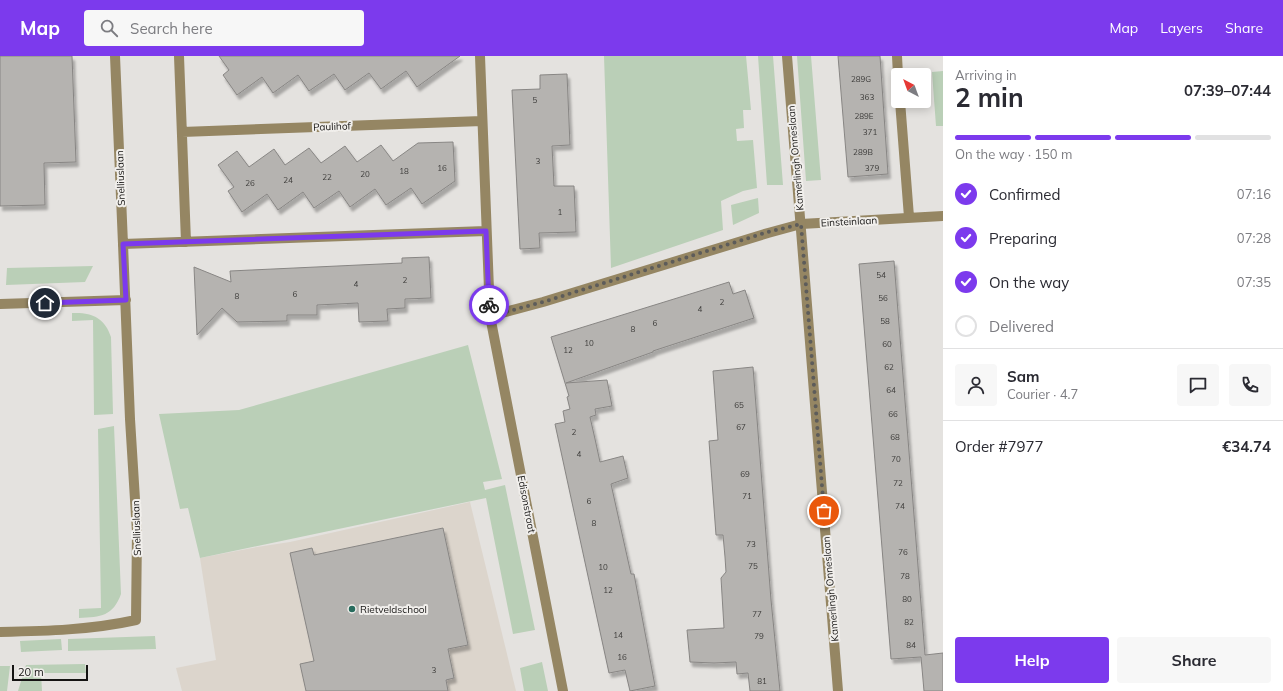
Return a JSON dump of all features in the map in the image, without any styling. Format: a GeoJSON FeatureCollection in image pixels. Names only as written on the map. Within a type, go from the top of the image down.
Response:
{"type":"FeatureCollection","features":[{"type":"Feature","properties":{"kind":"street","name":"Snelliuslaan"},"geometry":{"type":"LineString","coordinates":[[0,632],[71,630],[112,625],[136,620],[137,532],[130,419],[115,56]]}},
{"type":"Feature","properties":{"kind":"street"},"geometry":{"type":"LineString","coordinates":[[179,56],[186,242]]}},
{"type":"Feature","properties":{"kind":"street"},"geometry":{"type":"LineString","coordinates":[[480,56],[490,316]]}},
{"type":"Feature","properties":{"kind":"street","name":"Kamerlingh Onneslaan"},"geometry":{"type":"LineString","coordinates":[[787,56],[838,691]]}},
{"type":"Feature","properties":{"kind":"street"},"geometry":{"type":"LineString","coordinates":[[897,56],[898,68]]}},
{"type":"Feature","properties":{"kind":"street"},"geometry":{"type":"LineString","coordinates":[[901,108],[909,217]]}},
{"type":"Feature","properties":{"kind":"street","name":"Paulihof"},"geometry":{"type":"LineString","coordinates":[[182,132],[482,121]]}},
{"type":"Feature","properties":{"kind":"street","name":"Einsteinlaan"},"geometry":{"type":"LineString","coordinates":[[490,316],[543,302],[768,232],[801,224],[943,216]]}},
{"type":"Feature","properties":{"kind":"street"},"geometry":{"type":"LineString","coordinates":[[123,244],[486,231]]}},
{"type":"Feature","properties":{"kind":"street"},"geometry":{"type":"LineString","coordinates":[[0,304],[126,300]]}},
{"type":"Feature","properties":{"kind":"street","name":"Edisonstraat"},"geometry":{"type":"LineString","coordinates":[[490,316],[563,691]]}},
{"type":"Feature","properties":{"kind":"shaded area","name":"Rietveldschool"},"geometry":{"type":"Polygon","coordinates":[[[470,502],[516,691],[182,691],[176,668],[216,660],[200,558],[290,542],[470,502]]]}},
{"type":"Feature","properties":{"kind":"green space"},"geometry":{"type":"Polygon","coordinates":[[[604,56],[746,56],[751,110],[743,110],[744,128],[736,129],[737,141],[753,140],[757,188],[743,191],[721,201],[723,230],[611,268],[604,56]]]}},
{"type":"Feature","properties":{"kind":"green space"},"geometry":{"type":"Polygon","coordinates":[[[758,56],[773,56],[783,185],[767,185],[758,56]]]}},
{"type":"Feature","properties":{"kind":"green space"},"geometry":{"type":"Polygon","coordinates":[[[797,56],[811,56],[821,180],[806,181],[797,56]]]}},
{"type":"Feature","properties":{"kind":"green space"},"geometry":{"type":"Polygon","coordinates":[[[943,71],[943,126],[936,126],[932,72],[943,71]]]}},
{"type":"Feature","properties":{"kind":"green space"},"geometry":{"type":"Polygon","coordinates":[[[758,198],[759,213],[733,225],[731,205],[758,198]]]}},
{"type":"Feature","properties":{"kind":"green space"},"geometry":{"type":"Polygon","coordinates":[[[93,266],[85,282],[6,285],[7,268],[93,266]]]}},
{"type":"Feature","properties":{"kind":"green space"},"geometry":{"type":"Polygon","coordinates":[[[72,313],[92,315],[97,318],[105,325],[111,337],[113,414],[94,415],[93,320],[72,321],[72,313]]]}},
{"type":"Feature","properties":{"kind":"green space"},"geometry":{"type":"Polygon","coordinates":[[[468,345],[502,479],[483,482],[485,490],[505,485],[535,630],[513,634],[486,498],[200,558],[188,508],[180,509],[159,414],[239,410],[468,345]]]}},
{"type":"Feature","properties":{"kind":"green space"},"geometry":{"type":"Polygon","coordinates":[[[114,426],[121,594],[114,607],[105,614],[94,617],[79,618],[79,609],[101,608],[98,429],[114,426]]]}},
{"type":"Feature","properties":{"kind":"green space"},"geometry":{"type":"Polygon","coordinates":[[[155,636],[156,649],[68,651],[68,639],[155,636]]]}},
{"type":"Feature","properties":{"kind":"green space"},"geometry":{"type":"Polygon","coordinates":[[[61,639],[62,650],[21,652],[20,641],[61,639]]]}},
{"type":"Feature","properties":{"kind":"green space"},"geometry":{"type":"Polygon","coordinates":[[[542,662],[548,691],[524,691],[520,668],[542,662]]]}},
{"type":"Feature","properties":{"kind":"green space"},"geometry":{"type":"Polygon","coordinates":[[[85,664],[86,673],[41,673],[42,691],[18,691],[26,665],[85,664]]]}},
{"type":"Feature","properties":{"kind":"green space"},"geometry":{"type":"Polygon","coordinates":[[[0,666],[10,666],[7,691],[0,691],[0,666]]]}},
{"type":"Feature","properties":{"kind":"building"},"geometry":{"type":"Polygon","coordinates":[[[0,56],[72,56],[76,162],[44,163],[45,205],[0,206],[0,56]]]}},
{"type":"Feature","properties":{"kind":"building"},"geometry":{"type":"Polygon","coordinates":[[[219,56],[460,56],[417,87],[406,71],[381,89],[369,73],[345,90],[334,74],[309,91],[298,75],[273,93],[262,77],[237,95],[223,75],[229,70],[219,56]]]}},
{"type":"Feature","properties":{"kind":"building"},"geometry":{"type":"Polygon","coordinates":[[[838,56],[880,56],[888,174],[848,177],[838,56]]]}},
{"type":"Feature","properties":{"kind":"building"},"geometry":{"type":"Polygon","coordinates":[[[567,74],[570,145],[552,146],[554,186],[574,186],[576,232],[539,233],[540,248],[520,249],[512,90],[540,89],[540,75],[567,74]]]}},
{"type":"Feature","properties":{"kind":"building"},"geometry":{"type":"Polygon","coordinates":[[[453,142],[455,181],[422,204],[411,188],[386,205],[375,189],[350,207],[339,191],[314,208],[303,192],[278,210],[267,194],[242,212],[228,191],[234,187],[218,165],[237,151],[249,167],[274,149],[285,165],[309,148],[321,163],[345,146],[357,162],[381,145],[393,161],[418,143],[453,142]]]}},
{"type":"Feature","properties":{"kind":"building"},"geometry":{"type":"Polygon","coordinates":[[[429,257],[431,298],[405,299],[405,308],[387,309],[388,321],[359,322],[358,303],[317,305],[317,315],[287,315],[287,321],[237,322],[222,308],[197,335],[194,267],[231,282],[230,271],[402,263],[402,258],[429,257]]]}},
{"type":"Feature","properties":{"kind":"building"},"geometry":{"type":"Polygon","coordinates":[[[894,261],[925,655],[943,653],[943,691],[924,691],[921,657],[891,659],[859,264],[894,261]]]}},
{"type":"Feature","properties":{"kind":"building"},"geometry":{"type":"Polygon","coordinates":[[[729,282],[733,294],[745,290],[754,318],[653,351],[566,383],[607,380],[612,406],[595,409],[596,415],[590,417],[600,462],[623,456],[628,478],[611,484],[631,574],[634,574],[655,686],[630,691],[625,670],[609,673],[555,424],[565,422],[563,411],[570,409],[567,397],[569,396],[551,337],[729,282]]]}},
{"type":"Feature","properties":{"kind":"building"},"geometry":{"type":"Polygon","coordinates":[[[753,367],[771,600],[780,691],[750,691],[748,673],[737,674],[736,662],[690,662],[687,630],[724,628],[721,578],[726,572],[725,557],[723,535],[716,535],[709,441],[718,440],[713,371],[753,367]]]}},
{"type":"Feature","properties":{"kind":"building"},"geometry":{"type":"Polygon","coordinates":[[[443,528],[468,645],[448,649],[454,678],[446,680],[448,691],[306,691],[300,664],[314,661],[290,553],[312,548],[314,555],[443,528]]]}},
{"type":"Feature","properties":{"kind":"way so far"},"geometry":{"type":"LineString","coordinates":[[489,305],[490,316],[543,302],[768,232],[801,224],[824,511]]}},
{"type":"Feature","properties":{"kind":"place","name":"Rietveldschool"},"geometry":{"type":"Point","coordinates":[352,609]}},
{"type":"Feature","properties":{"kind":"route"},"geometry":{"type":"LineString","coordinates":[[45,303],[126,300],[123,244],[486,231],[489,305]]}}]}
